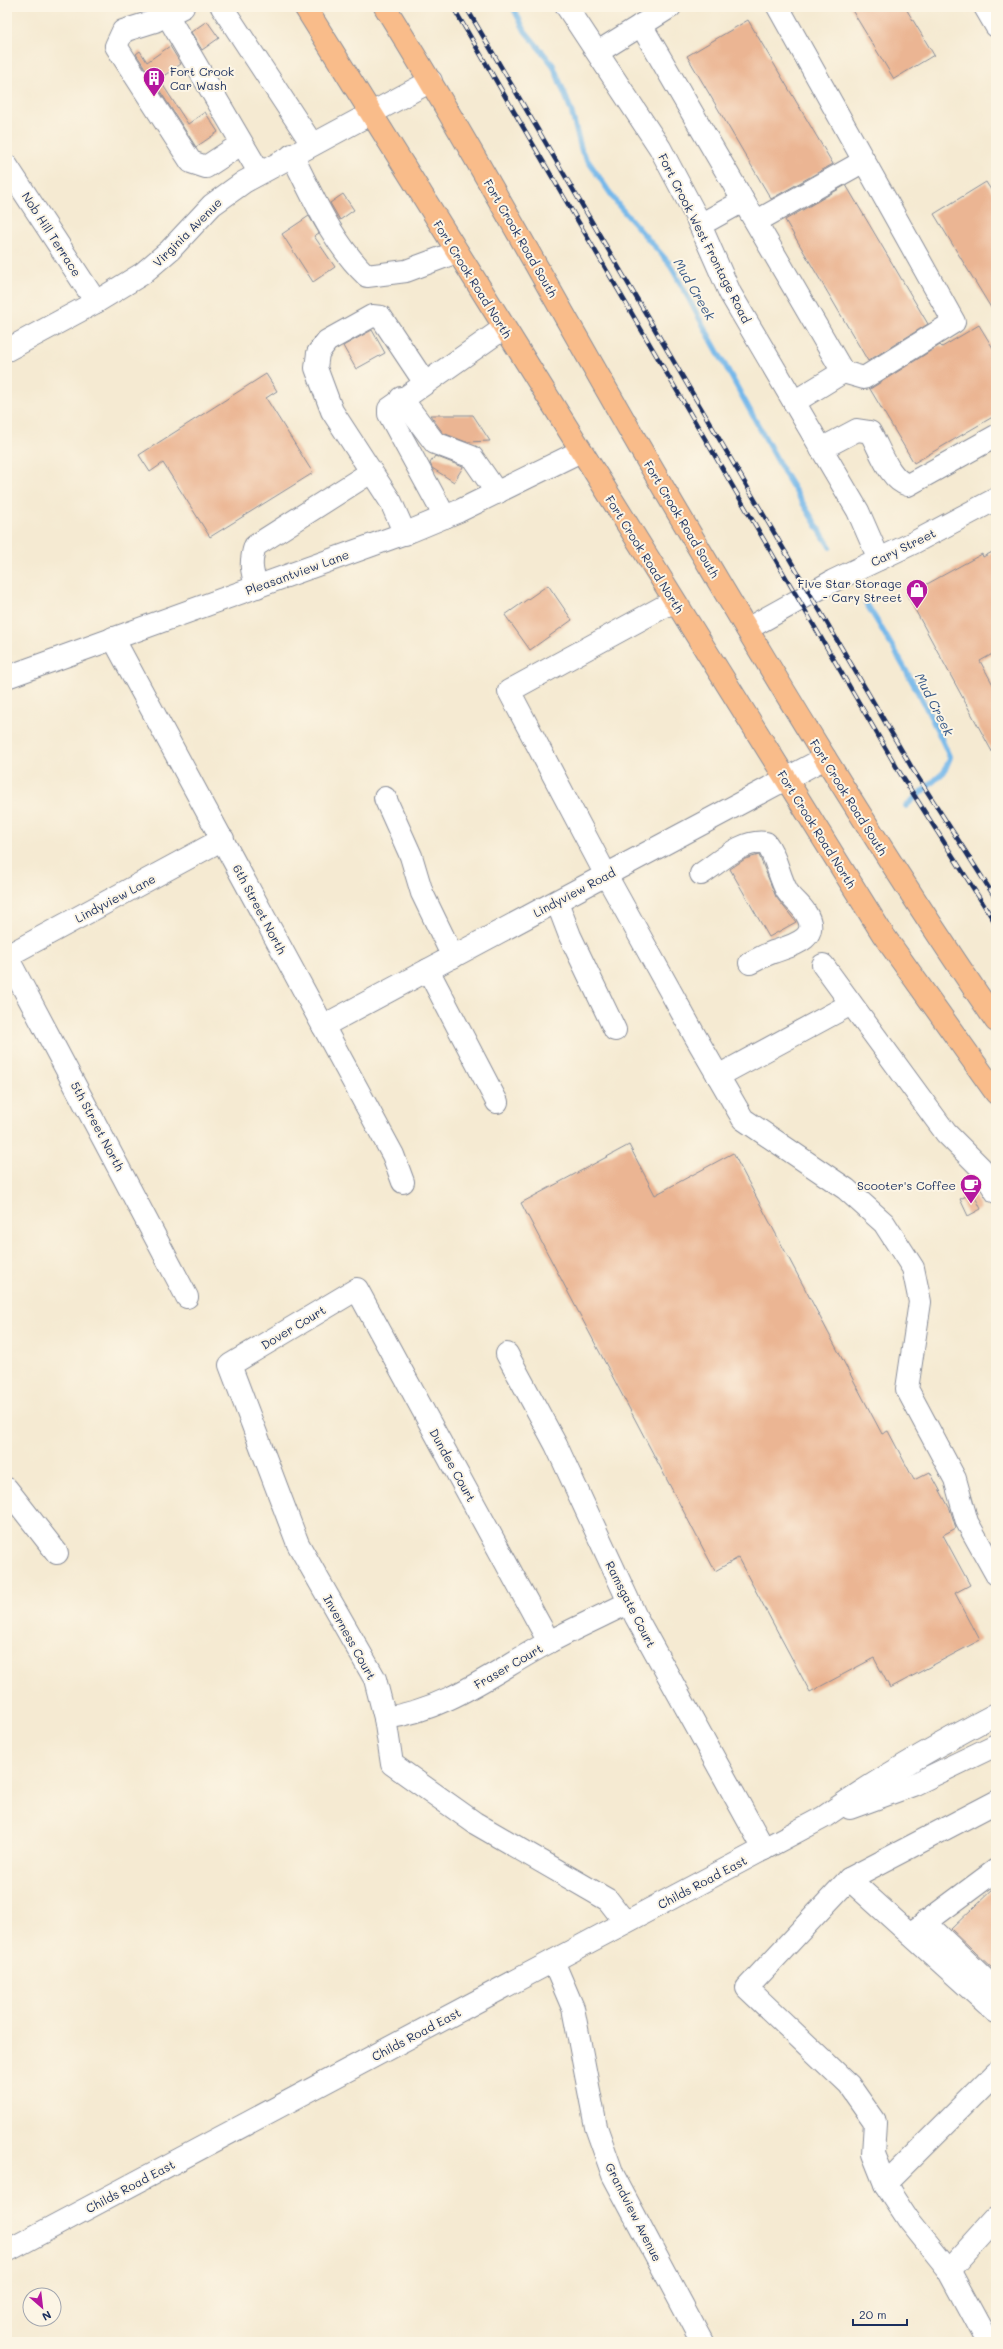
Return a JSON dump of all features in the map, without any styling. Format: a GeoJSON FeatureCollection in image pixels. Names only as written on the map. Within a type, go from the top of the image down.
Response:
{"type":"FeatureCollection","features":[{"type":"Feature","properties":{"kind":"main road","name":"Fort Crook Road North"},"geometry":{"type":"LineString","coordinates":[[305,7],[674,602],[882,933],[996,1093]]}},
{"type":"Feature","properties":{"kind":"main road","name":"Fort Crook Road South"},"geometry":{"type":"LineString","coordinates":[[385,7],[431,81],[647,460],[825,758],[885,856],[996,1021]]}},
{"type":"Feature","properties":{"kind":"street"},"geometry":{"type":"LineString","coordinates":[[222,7],[312,144]]}},
{"type":"Feature","properties":{"kind":"street","name":"Fort Crook West Frontage Road"},"geometry":{"type":"LineString","coordinates":[[567,7],[660,148],[700,225],[730,293],[858,511],[879,559]]}},
{"type":"Feature","properties":{"kind":"street"},"geometry":{"type":"LineString","coordinates":[[598,52],[670,7]]}},
{"type":"Feature","properties":{"kind":"street"},"geometry":{"type":"LineString","coordinates":[[641,25],[743,201],[757,221],[843,372],[864,378],[954,322],[778,7]]}},
{"type":"Feature","properties":{"kind":"street"},"geometry":{"type":"LineString","coordinates":[[985,7],[996,26]]}},
{"type":"Feature","properties":{"kind":"street"},"geometry":{"type":"LineString","coordinates":[[241,144],[206,168],[190,162],[116,46],[123,31],[168,15],[241,144],[259,172]]}},
{"type":"Feature","properties":{"kind":"street","name":"Virginia Avenue"},"geometry":{"type":"LineString","coordinates":[[7,350],[96,302],[157,262],[212,205],[259,172],[431,81]]}},
{"type":"Feature","properties":{"kind":"street"},"geometry":{"type":"LineString","coordinates":[[292,155],[317,204],[350,260],[367,276],[406,272],[457,252]]}},
{"type":"Feature","properties":{"kind":"street"},"geometry":{"type":"LineString","coordinates":[[757,221],[864,161]]}},
{"type":"Feature","properties":{"kind":"street","name":"Nob Hill Terrace"},"geometry":{"type":"LineString","coordinates":[[7,166],[96,302]]}},
{"type":"Feature","properties":{"kind":"street"},"geometry":{"type":"LineString","coordinates":[[700,225],[743,201]]}},
{"type":"Feature","properties":{"kind":"street"},"geometry":{"type":"LineString","coordinates":[[405,534],[391,502],[332,411],[324,393],[316,368],[318,353],[327,341],[372,316],[381,317],[424,383]]}},
{"type":"Feature","properties":{"kind":"street"},"geometry":{"type":"LineString","coordinates":[[445,517],[389,414],[392,405],[504,328]]}},
{"type":"Feature","properties":{"kind":"street"},"geometry":{"type":"LineString","coordinates":[[794,402],[843,372]]}},
{"type":"Feature","properties":{"kind":"street"},"geometry":{"type":"LineString","coordinates":[[402,398],[435,443],[472,457],[497,493]]}},
{"type":"Feature","properties":{"kind":"street"},"geometry":{"type":"LineString","coordinates":[[822,449],[857,430],[870,432],[894,476],[900,483],[908,485],[996,436]]}},
{"type":"Feature","properties":{"kind":"street","name":"Pleasantview Lane"},"geometry":{"type":"LineString","coordinates":[[7,677],[405,534],[497,493],[581,451]]}},
{"type":"Feature","properties":{"kind":"street"},"geometry":{"type":"LineString","coordinates":[[256,587],[250,569],[255,546],[371,472]]}},
{"type":"Feature","properties":{"kind":"street","name":"Cary Street"},"geometry":{"type":"LineString","coordinates":[[748,629],[996,499]]}},
{"type":"Feature","properties":{"kind":"street"},"geometry":{"type":"LineString","coordinates":[[674,602],[509,691],[606,875],[743,1119],[851,1194],[884,1223],[913,1268],[920,1302],[906,1389],[955,1479],[967,1522],[996,1574]]}},
{"type":"Feature","properties":{"kind":"street","name":"6th Street North"},"geometry":{"type":"LineString","coordinates":[[113,638],[394,1155],[403,1182]]}},
{"type":"Feature","properties":{"kind":"street","name":"Lindyview Road"},"geometry":{"type":"LineString","coordinates":[[323,1026],[825,758]]}},
{"type":"Feature","properties":{"kind":"street"},"geometry":{"type":"LineString","coordinates":[[385,798],[411,856],[422,893],[453,957]]}},
{"type":"Feature","properties":{"kind":"street","name":"Lindyview Lane"},"geometry":{"type":"LineString","coordinates":[[7,956],[223,839]]}},
{"type":"Feature","properties":{"kind":"street"},"geometry":{"type":"LineString","coordinates":[[701,874],[748,844],[758,842],[766,843],[773,852],[787,891],[806,912],[810,921],[810,928],[807,935],[800,943],[771,952],[750,963]]}},
{"type":"Feature","properties":{"kind":"street"},"geometry":{"type":"LineString","coordinates":[[557,902],[570,936],[615,1030]]}},
{"type":"Feature","properties":{"kind":"street","name":"5th Street North"},"geometry":{"type":"LineString","coordinates":[[7,956],[186,1297]]}},
{"type":"Feature","properties":{"kind":"street"},"geometry":{"type":"LineString","coordinates":[[823,965],[946,1133],[981,1168],[996,1192]]}},
{"type":"Feature","properties":{"kind":"street"},"geometry":{"type":"LineString","coordinates":[[428,970],[497,1102]]}},
{"type":"Feature","properties":{"kind":"street"},"geometry":{"type":"LineString","coordinates":[[718,1076],[851,1004]]}},
{"type":"Feature","properties":{"kind":"street","name":"Dover Court"},"geometry":{"type":"LineString","coordinates":[[230,1365],[357,1289]]}},
{"type":"Feature","properties":{"kind":"street","name":"Dundee Court"},"geometry":{"type":"LineString","coordinates":[[357,1289],[549,1642]]}},
{"type":"Feature","properties":{"kind":"street","name":"Ramsgate Court"},"geometry":{"type":"LineString","coordinates":[[507,1354],[556,1445],[628,1603],[764,1849]]}},
{"type":"Feature","properties":{"kind":"street","name":"Inverness Court"},"geometry":{"type":"LineString","coordinates":[[230,1365],[298,1544],[375,1679],[385,1718],[392,1764],[475,1824],[608,1900],[625,1922]]}},
{"type":"Feature","properties":{"kind":"street"},"geometry":{"type":"LineString","coordinates":[[7,1490],[57,1553]]}},
{"type":"Feature","properties":{"kind":"street","name":"Fraser Court"},"geometry":{"type":"LineString","coordinates":[[385,1718],[410,1715],[441,1703],[512,1665],[549,1642],[628,1603]]}},
{"type":"Feature","properties":{"kind":"street","name":"Childs Road East"},"geometry":{"type":"LineString","coordinates":[[7,2251],[824,1817],[864,1788],[996,1714]]}},
{"type":"Feature","properties":{"kind":"street","name":"Childs Road East"},"geometry":{"type":"LineString","coordinates":[[824,1817],[913,1785],[996,1745]]}},
{"type":"Feature","properties":{"kind":"street"},"geometry":{"type":"LineString","coordinates":[[988,2342],[949,2270],[908,2219],[885,2184],[873,2154],[875,2122],[849,2085],[747,1988],[849,1879],[996,1802]]}},
{"type":"Feature","properties":{"kind":"street"},"geometry":{"type":"LineString","coordinates":[[918,1928],[996,1870]]}},
{"type":"Feature","properties":{"kind":"street"},"geometry":{"type":"LineString","coordinates":[[849,1879],[918,1928],[996,1990]]}},
{"type":"Feature","properties":{"kind":"street"},"geometry":{"type":"LineString","coordinates":[[918,1928],[996,2012]]}},
{"type":"Feature","properties":{"kind":"street","name":"Grandview Avenue"},"geometry":{"type":"LineString","coordinates":[[553,1961],[573,2008],[596,2127],[613,2175],[702,2342]]}},
{"type":"Feature","properties":{"kind":"street"},"geometry":{"type":"LineString","coordinates":[[885,2184],[996,2073]]}},
{"type":"Feature","properties":{"kind":"street"},"geometry":{"type":"LineString","coordinates":[[949,2270],[996,2218]]}},
{"type":"Feature","properties":{"kind":"street"},"geometry":{"type":"LineString","coordinates":[[968,2304],[996,2331]]}},
{"type":"Feature","properties":{"kind":"building"},"geometry":{"type":"Polygon","coordinates":[[[850,7],[905,7],[934,55],[894,79],[850,7]]]}},
{"type":"Feature","properties":{"kind":"building"},"geometry":{"type":"Polygon","coordinates":[[[748,20],[833,164],[771,199],[687,56],[748,20]]]}},
{"type":"Feature","properties":{"kind":"building"},"geometry":{"type":"Polygon","coordinates":[[[207,21],[219,38],[202,50],[191,32],[207,21]]]}},
{"type":"Feature","properties":{"kind":"building"},"geometry":{"type":"Polygon","coordinates":[[[170,46],[181,64],[159,79],[188,124],[205,112],[218,132],[196,147],[136,54],[140,51],[147,62],[170,46]]]}},
{"type":"Feature","properties":{"kind":"building"},"geometry":{"type":"Polygon","coordinates":[[[986,182],[996,198],[996,316],[934,214],[986,182]]]}},
{"type":"Feature","properties":{"kind":"building"},"geometry":{"type":"Polygon","coordinates":[[[846,185],[928,324],[868,361],[785,220],[846,185]]]}},
{"type":"Feature","properties":{"kind":"building"},"geometry":{"type":"Polygon","coordinates":[[[343,194],[354,210],[340,220],[330,203],[343,194]]]}},
{"type":"Feature","properties":{"kind":"building"},"geometry":{"type":"Polygon","coordinates":[[[309,216],[319,233],[314,236],[335,267],[313,282],[282,234],[309,216]]]}},
{"type":"Feature","properties":{"kind":"building"},"geometry":{"type":"Polygon","coordinates":[[[979,325],[996,353],[996,415],[914,463],[870,389],[940,345],[942,347],[979,325]]]}},
{"type":"Feature","properties":{"kind":"building"},"geometry":{"type":"Polygon","coordinates":[[[372,330],[385,353],[356,369],[343,346],[372,330]]]}},
{"type":"Feature","properties":{"kind":"building"},"geometry":{"type":"Polygon","coordinates":[[[266,374],[277,391],[266,398],[313,473],[210,537],[163,463],[150,472],[139,455],[266,374]]]}},
{"type":"Feature","properties":{"kind":"building"},"geometry":{"type":"Polygon","coordinates":[[[430,415],[473,415],[490,441],[466,442],[443,433],[430,415]]]}},
{"type":"Feature","properties":{"kind":"building"},"geometry":{"type":"Polygon","coordinates":[[[435,456],[463,467],[454,482],[432,468],[430,463],[435,456]]]}},
{"type":"Feature","properties":{"kind":"building"},"geometry":{"type":"Polygon","coordinates":[[[996,550],[996,652],[980,661],[996,690],[996,759],[907,595],[982,554],[983,557],[996,550]]]}},
{"type":"Feature","properties":{"kind":"building"},"geometry":{"type":"Polygon","coordinates":[[[548,585],[572,620],[530,650],[505,615],[548,585]]]}},
{"type":"Feature","properties":{"kind":"building"},"geometry":{"type":"Polygon","coordinates":[[[759,855],[776,897],[796,922],[769,937],[730,869],[745,859],[759,855]]]}},
{"type":"Feature","properties":{"kind":"building"},"geometry":{"type":"Polygon","coordinates":[[[629,1145],[655,1195],[733,1153],[882,1434],[888,1431],[914,1480],[930,1472],[950,1509],[956,1528],[943,1535],[970,1585],[955,1593],[980,1640],[890,1688],[874,1658],[810,1692],[738,1558],[715,1571],[521,1203],[629,1145]]]}},
{"type":"Feature","properties":{"kind":"building"},"geometry":{"type":"Polygon","coordinates":[[[973,1193],[981,1209],[968,1216],[960,1199],[973,1193]]]}},
{"type":"Feature","properties":{"kind":"building"},"geometry":{"type":"Polygon","coordinates":[[[996,1886],[996,1972],[951,1929],[996,1886]]]}},
{"type":"Feature","properties":{"kind":"waterway","name":"Mud Creek"},"geometry":{"type":"LineString","coordinates":[[513,7],[525,31],[553,65],[571,110],[582,152],[619,206],[669,263],[786,476],[830,547]]}},
{"type":"Feature","properties":{"kind":"waterway","name":"Mud Creek"},"geometry":{"type":"LineString","coordinates":[[866,603],[911,679],[932,718],[950,758],[944,772],[906,806]]}},
{"type":"Feature","properties":{"kind":"railway"},"geometry":{"type":"LineString","coordinates":[[453,7],[900,773],[996,924]]}},
{"type":"Feature","properties":{"kind":"railway"},"geometry":{"type":"LineString","coordinates":[[466,7],[912,768],[996,899]]}},
{"type":"Feature","properties":{"kind":"place","name":"Fort Crook Car Wash"},"geometry":{"type":"Point","coordinates":[154,98]}},
{"type":"Feature","properties":{"kind":"place","name":"Five Star Storage - Cary Street"},"geometry":{"type":"Point","coordinates":[917,610]}},
{"type":"Feature","properties":{"kind":"place","name":"Scooter's Coffee"},"geometry":{"type":"Point","coordinates":[971,1204]}}]}
